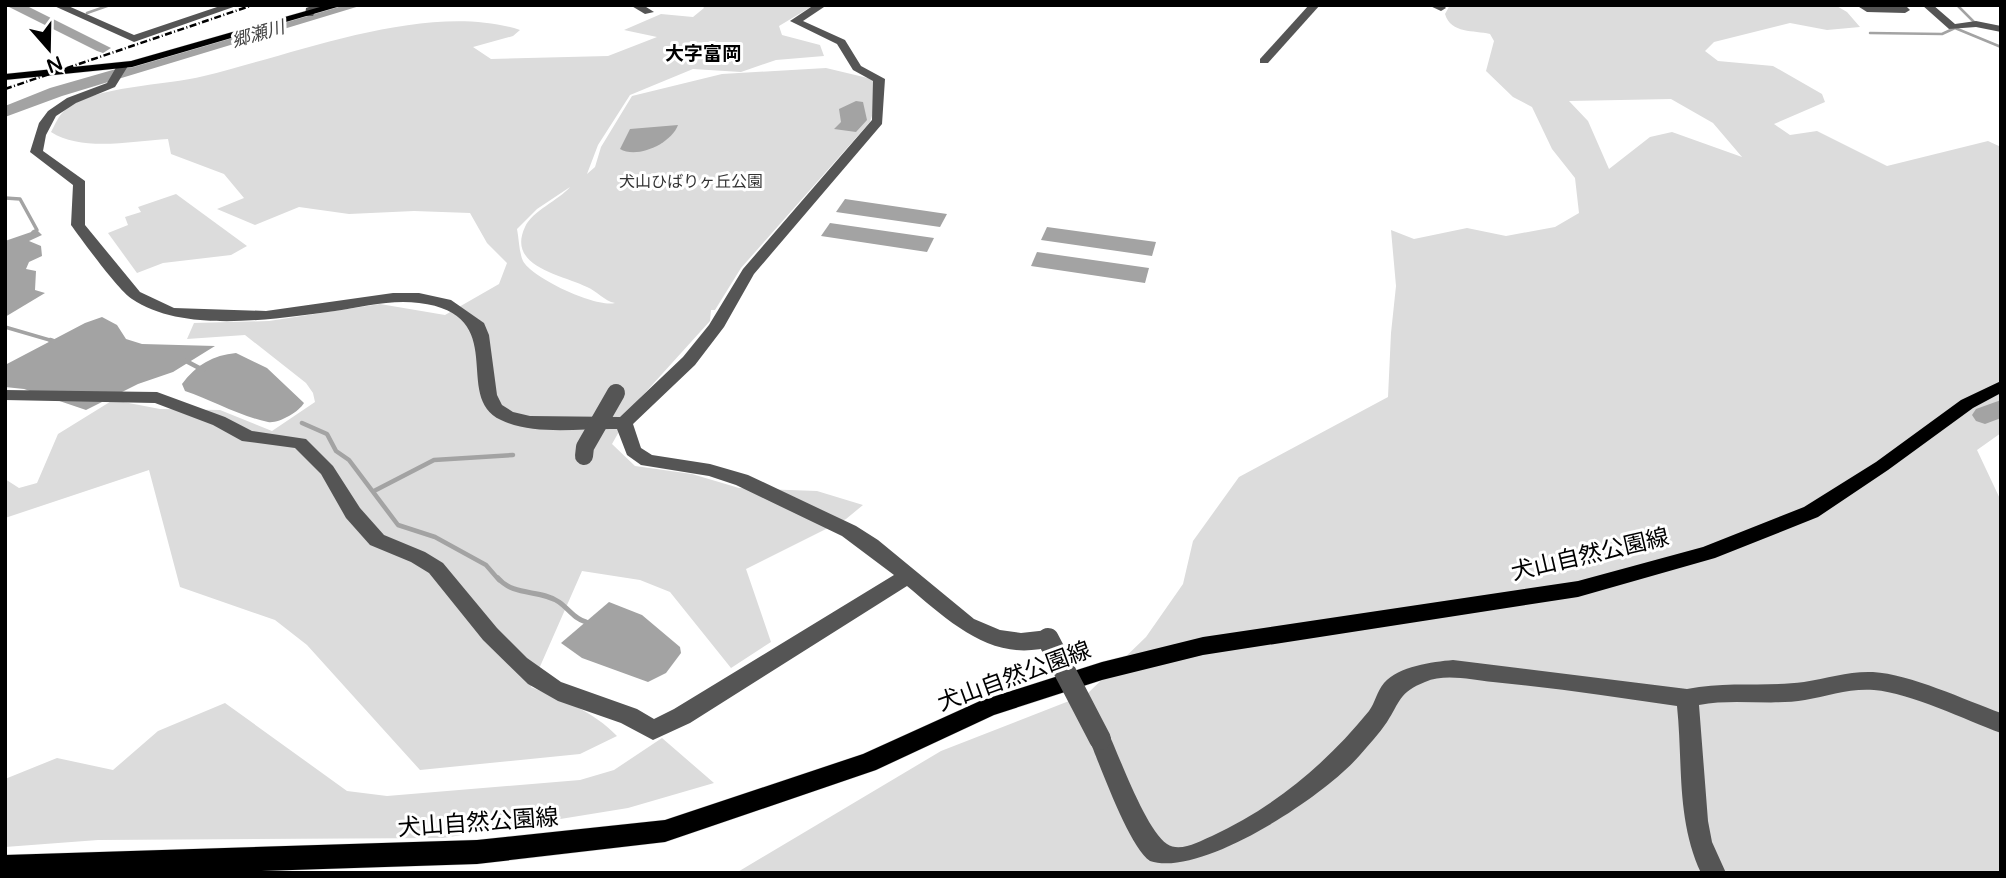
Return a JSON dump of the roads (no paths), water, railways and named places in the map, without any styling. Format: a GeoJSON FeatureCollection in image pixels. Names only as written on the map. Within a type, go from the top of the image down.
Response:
{"type":"FeatureCollection","features":[{"type":"Feature","properties":{"kind":"main road"},"geometry":{"type":"LineString","coordinates":[[5,78],[122,70],[339,5]]}},
{"type":"Feature","properties":{"kind":"main road","name":"犬山自然公園線"},"geometry":{"type":"LineString","coordinates":[[5,867],[477,852],[665,831],[868,763],[988,708],[1102,671],[1203,646],[1578,589],[1709,553],[1811,512],[1882,466],[1967,404],[2001,386]]}},
{"type":"Feature","properties":{"kind":"street"},"geometry":{"type":"LineString","coordinates":[[57,5],[134,39],[234,5]]}},
{"type":"Feature","properties":{"kind":"street"},"geometry":{"type":"LineString","coordinates":[[309,14],[310,10],[326,5]]}},
{"type":"Feature","properties":{"kind":"street"},"geometry":{"type":"LineString","coordinates":[[635,5],[649,12]]}},
{"type":"Feature","properties":{"kind":"street"},"geometry":{"type":"LineString","coordinates":[[122,70],[111,85],[69,100],[56,109],[38,135],[36,152],[43,160],[80,184],[78,225],[139,299],[171,313],[254,316],[393,298],[437,301],[452,305],[476,323],[481,335],[489,395],[495,408],[507,416],[530,422],[624,423],[652,400],[689,361],[716,327],[748,272],[878,121],[879,79],[853,64],[841,41],[795,21],[822,5]]}},
{"type":"Feature","properties":{"kind":"street"},"geometry":{"type":"LineString","coordinates":[[1264,61],[1315,5]]}},
{"type":"Feature","properties":{"kind":"street"},"geometry":{"type":"LineString","coordinates":[[1861,5],[1867,9],[1905,10],[1899,5]]}},
{"type":"Feature","properties":{"kind":"street"},"geometry":{"type":"LineString","coordinates":[[1927,5],[1952,27],[1976,24],[2001,29]]}},
{"type":"Feature","properties":{"kind":"street"},"geometry":{"type":"LineString","coordinates":[[584,456],[585,447],[616,393]]}},
{"type":"Feature","properties":{"kind":"street"},"geometry":{"type":"LineString","coordinates":[[5,395],[124,396],[167,400],[219,421],[248,437],[300,443],[327,470],[366,529],[377,540],[436,568],[522,668],[555,690],[634,716],[653,730],[682,716],[745,674],[908,576]]}},
{"type":"Feature","properties":{"kind":"street"},"geometry":{"type":"LineString","coordinates":[[624,423],[633,452],[647,461],[710,470],[742,481],[849,531],[967,625],[998,638],[1021,642],[1048,639],[1100,739],[1144,836],[1157,852],[1171,859],[1193,857],[1261,825],[1307,791],[1349,751],[1379,715],[1392,689],[1423,672],[1453,669],[1527,676],[1687,698],[1717,692],[1804,691],[1835,683],[1875,681],[1919,693],[2001,723]]}},
{"type":"Feature","properties":{"kind":"street"},"geometry":{"type":"LineString","coordinates":[[1687,698],[1692,734],[1691,790],[1699,840],[1714,873]]}},
{"type":"Feature","properties":{"kind":"waterway","name":"郷瀬川"},"geometry":{"type":"LineString","coordinates":[[12,5],[103,48]]}},
{"type":"Feature","properties":{"kind":"waterway"},"geometry":{"type":"LineString","coordinates":[[87,13],[110,5]]}},
{"type":"Feature","properties":{"kind":"waterway","name":"郷瀬川"},"geometry":{"type":"LineString","coordinates":[[5,112],[56,92],[356,5]]}},
{"type":"Feature","properties":{"kind":"waterway"},"geometry":{"type":"LineString","coordinates":[[1957,5],[1975,23]]}},
{"type":"Feature","properties":{"kind":"waterway"},"geometry":{"type":"LineString","coordinates":[[1870,33],[1942,34],[1955,28],[2001,47]]}},
{"type":"Feature","properties":{"kind":"waterway"},"geometry":{"type":"LineString","coordinates":[[5,198],[20,199],[37,230],[33,232]]}},
{"type":"Feature","properties":{"kind":"waterway"},"geometry":{"type":"LineString","coordinates":[[5,327],[53,341],[50,340]]}},
{"type":"Feature","properties":{"kind":"waterway"},"geometry":{"type":"LineString","coordinates":[[186,361],[203,370]]}},
{"type":"Feature","properties":{"kind":"waterway"},"geometry":{"type":"LineString","coordinates":[[1985,415],[2001,408]]}},
{"type":"Feature","properties":{"kind":"waterway"},"geometry":{"type":"LineString","coordinates":[[302,423],[327,434],[336,451],[349,460],[398,525],[435,537],[486,565],[499,580]]}},
{"type":"Feature","properties":{"kind":"waterway"},"geometry":{"type":"LineString","coordinates":[[374,491],[434,460],[513,455]]}},
{"type":"Feature","properties":{"kind":"waterway"},"geometry":{"type":"LineString","coordinates":[[498,578],[519,591],[552,598],[578,619],[586,622]]}},
{"type":"Feature","properties":{"kind":"railway"},"geometry":{"type":"LineString","coordinates":[[5,89],[253,5]]}},
{"type":"Feature","properties":{"kind":"district","name":"大字富岡"},"geometry":{"type":"Point","coordinates":[703,53]}},
{"type":"Feature","properties":{"kind":"park label","name":"犬山ひばりヶ丘公園"},"geometry":{"type":"Point","coordinates":[691,181]}}]}
